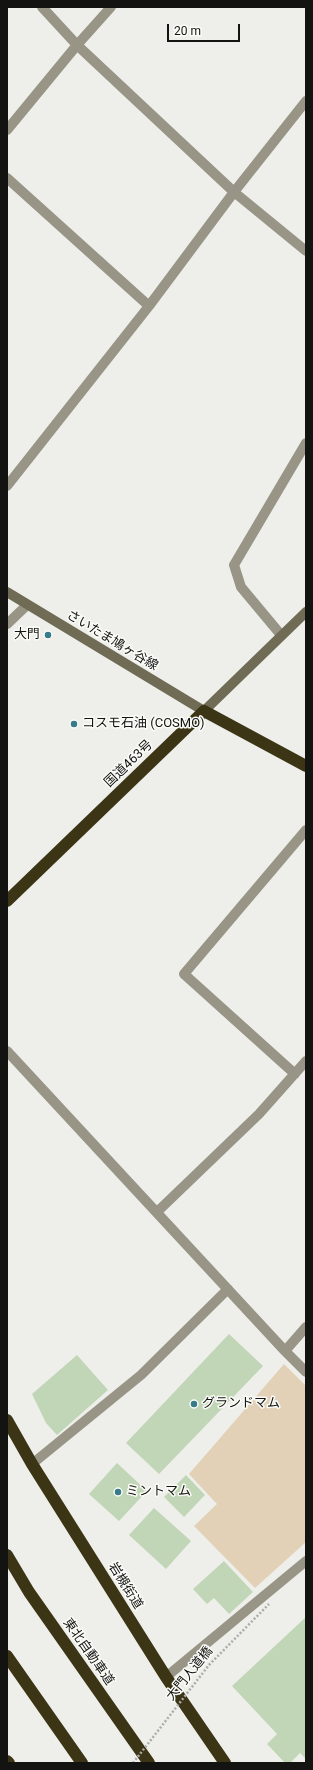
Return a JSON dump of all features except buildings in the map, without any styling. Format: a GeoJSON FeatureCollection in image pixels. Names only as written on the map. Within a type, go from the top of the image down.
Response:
{"type":"FeatureCollection","features":[{"type":"Feature","properties":{"kind":"highway"},"geometry":{"type":"LineString","coordinates":[[204,711],[306,766]]}},
{"type":"Feature","properties":{"kind":"highway","name":"国道463号"},"geometry":{"type":"LineString","coordinates":[[7,902],[204,711]]}},
{"type":"Feature","properties":{"kind":"highway","name":"岩槻街道"},"geometry":{"type":"LineString","coordinates":[[7,1420],[32,1464],[166,1677],[225,1763]]}},
{"type":"Feature","properties":{"kind":"highway","name":"東北自動車道"},"geometry":{"type":"LineString","coordinates":[[7,1555],[29,1592],[149,1763]]}},
{"type":"Feature","properties":{"kind":"highway"},"geometry":{"type":"LineString","coordinates":[[7,1656],[82,1763]]}},
{"type":"Feature","properties":{"kind":"main road","name":"さいたま鳩ヶ谷線"},"geometry":{"type":"LineString","coordinates":[[7,592],[204,711]]}},
{"type":"Feature","properties":{"kind":"main road"},"geometry":{"type":"LineString","coordinates":[[204,711],[306,612]]}},
{"type":"Feature","properties":{"kind":"street"},"geometry":{"type":"LineString","coordinates":[[42,7],[77,45],[234,192],[306,251]]}},
{"type":"Feature","properties":{"kind":"street"},"geometry":{"type":"LineString","coordinates":[[7,130],[77,45],[111,7]]}},
{"type":"Feature","properties":{"kind":"street"},"geometry":{"type":"LineString","coordinates":[[7,486],[149,306],[234,192],[306,101]]}},
{"type":"Feature","properties":{"kind":"street"},"geometry":{"type":"LineString","coordinates":[[7,178],[149,306]]}},
{"type":"Feature","properties":{"kind":"street"},"geometry":{"type":"LineString","coordinates":[[281,635],[242,586],[234,565],[306,444]]}},
{"type":"Feature","properties":{"kind":"street"},"geometry":{"type":"LineString","coordinates":[[7,624],[27,605]]}},
{"type":"Feature","properties":{"kind":"street"},"geometry":{"type":"LineString","coordinates":[[295,1074],[184,974],[306,830]]}},
{"type":"Feature","properties":{"kind":"street"},"geometry":{"type":"LineString","coordinates":[[7,1051],[306,1372]]}},
{"type":"Feature","properties":{"kind":"street"},"geometry":{"type":"LineString","coordinates":[[157,1212],[259,1114],[306,1061]]}},
{"type":"Feature","properties":{"kind":"street"},"geometry":{"type":"LineString","coordinates":[[32,1464],[141,1375],[228,1289]]}},
{"type":"Feature","properties":{"kind":"street"},"geometry":{"type":"LineString","coordinates":[[285,1351],[306,1327]]}},
{"type":"Feature","properties":{"kind":"street"},"geometry":{"type":"LineString","coordinates":[[166,1677],[306,1561]]}},
{"type":"Feature","properties":{"kind":"path","name":"大門人道橋"},"geometry":{"type":"LineString","coordinates":[[133,1763],[209,1665],[269,1604]]}},
{"type":"Feature","properties":{"kind":"shaded area"},"geometry":{"type":"Polygon","coordinates":[[[284,1364],[306,1386],[306,1542],[255,1588],[194,1526],[217,1504],[189,1474],[284,1364]]]}},
{"type":"Feature","properties":{"kind":"place","name":"大門"},"geometry":{"type":"Point","coordinates":[48,635]}},
{"type":"Feature","properties":{"kind":"place","name":"コスモ石油 (COSMO)"},"geometry":{"type":"Point","coordinates":[74,724]}},
{"type":"Feature","properties":{"kind":"place","name":"グランドマム"},"geometry":{"type":"Point","coordinates":[194,1404]}},
{"type":"Feature","properties":{"kind":"place","name":"ミントマム"},"geometry":{"type":"Point","coordinates":[118,1492]}}]}
